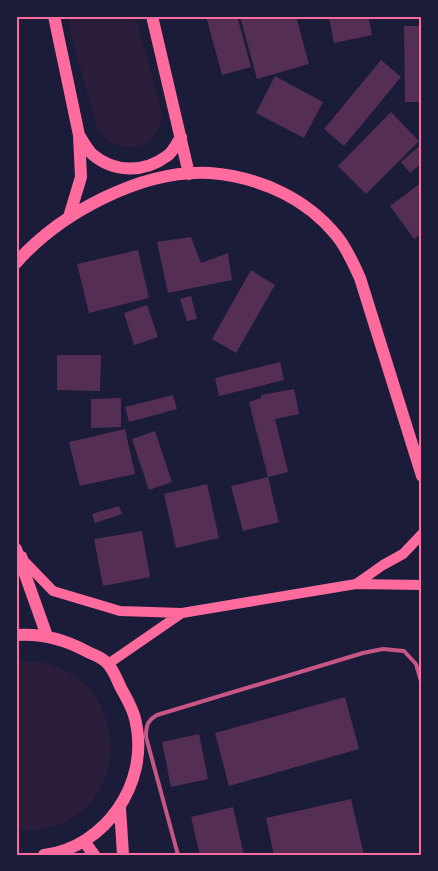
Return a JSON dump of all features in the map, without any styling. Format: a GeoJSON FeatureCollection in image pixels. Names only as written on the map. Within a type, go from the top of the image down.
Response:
{"type":"FeatureCollection","features":[{"type":"Feature","properties":{"kind":"main road"},"geometry":{"type":"LineString","coordinates":[[152,16],[189,174]]}},
{"type":"Feature","properties":{"kind":"main road"},"geometry":{"type":"LineString","coordinates":[[53,17],[79,135],[80,177],[69,218]]}},
{"type":"Feature","properties":{"kind":"main road"},"geometry":{"type":"LineString","coordinates":[[79,135],[91,153],[108,165],[130,170],[150,166],[163,159],[169,155],[181,138]]}},
{"type":"Feature","properties":{"kind":"main road"},"geometry":{"type":"LineString","coordinates":[[16,263],[46,234],[69,218],[122,190],[163,178],[189,174],[228,175],[278,191],[309,209],[336,234],[353,262],[360,278],[422,476]]}},
{"type":"Feature","properties":{"kind":"main road"},"geometry":{"type":"LineString","coordinates":[[356,584],[403,554],[422,534]]}},
{"type":"Feature","properties":{"kind":"main road"},"geometry":{"type":"LineString","coordinates":[[16,544],[24,561],[53,591],[120,611],[182,613],[356,584],[422,585]]}},
{"type":"Feature","properties":{"kind":"main road"},"geometry":{"type":"LineString","coordinates":[[16,549],[47,636]]}},
{"type":"Feature","properties":{"kind":"main road"},"geometry":{"type":"LineString","coordinates":[[108,664],[182,613]]}},
{"type":"Feature","properties":{"kind":"main road"},"geometry":{"type":"LineString","coordinates":[[16,635],[47,636],[75,644],[100,657],[108,664],[132,708],[138,737],[137,767],[120,808],[97,832],[84,841],[68,849],[44,855]]}},
{"type":"Feature","properties":{"kind":"main road"},"geometry":{"type":"LineString","coordinates":[[120,808],[123,855]]}},
{"type":"Feature","properties":{"kind":"main road"},"geometry":{"type":"LineString","coordinates":[[84,841],[94,855]]}},
{"type":"Feature","properties":{"kind":"lane"},"geometry":{"type":"LineString","coordinates":[[178,855],[146,737],[146,727],[151,719],[157,715],[354,656],[384,649],[404,651],[416,664],[422,686]]}},
{"type":"Feature","properties":{"kind":"shaded area"},"geometry":{"type":"Polygon","coordinates":[[[69,16],[135,16],[161,110],[161,121],[158,130],[145,144],[136,147],[118,146],[105,138],[97,128],[70,31],[69,16]]]}},
{"type":"Feature","properties":{"kind":"shaded area"},"geometry":{"type":"Polygon","coordinates":[[[39,661],[74,675],[84,683],[97,700],[106,719],[110,739],[110,760],[104,779],[95,797],[80,812],[61,824],[50,828],[16,830],[16,662],[39,661]]]}},
{"type":"Feature","properties":{"kind":"building"},"geometry":{"type":"Polygon","coordinates":[[[206,16],[237,16],[251,67],[222,75],[206,16]]]}},
{"type":"Feature","properties":{"kind":"building"},"geometry":{"type":"Polygon","coordinates":[[[240,16],[296,16],[309,64],[257,79],[240,16]]]}},
{"type":"Feature","properties":{"kind":"building"},"geometry":{"type":"Polygon","coordinates":[[[335,16],[368,16],[372,35],[334,43],[329,18],[335,16]]]}},
{"type":"Feature","properties":{"kind":"building"},"geometry":{"type":"Polygon","coordinates":[[[404,26],[422,26],[422,102],[405,102],[404,26]]]}},
{"type":"Feature","properties":{"kind":"building"},"geometry":{"type":"Polygon","coordinates":[[[381,60],[401,77],[344,146],[324,129],[381,60]]]}},
{"type":"Feature","properties":{"kind":"building"},"geometry":{"type":"Polygon","coordinates":[[[275,76],[323,102],[304,138],[256,113],[275,76]]]}},
{"type":"Feature","properties":{"kind":"building"},"geometry":{"type":"Polygon","coordinates":[[[391,112],[419,141],[366,194],[338,166],[391,112]]]}},
{"type":"Feature","properties":{"kind":"building"},"geometry":{"type":"Polygon","coordinates":[[[422,144],[422,163],[410,173],[401,162],[422,144]]]}},
{"type":"Feature","properties":{"kind":"building"},"geometry":{"type":"Polygon","coordinates":[[[422,182],[422,233],[414,239],[390,206],[422,182]]]}},
{"type":"Feature","properties":{"kind":"building"},"geometry":{"type":"Polygon","coordinates":[[[191,237],[201,263],[228,253],[232,280],[168,293],[157,242],[191,237]]]}},
{"type":"Feature","properties":{"kind":"building"},"geometry":{"type":"Polygon","coordinates":[[[138,250],[149,298],[89,313],[77,264],[138,250]]]}},
{"type":"Feature","properties":{"kind":"building"},"geometry":{"type":"Polygon","coordinates":[[[251,270],[275,285],[236,353],[212,339],[251,270]]]}},
{"type":"Feature","properties":{"kind":"building"},"geometry":{"type":"Polygon","coordinates":[[[191,296],[197,319],[187,321],[180,299],[191,296]]]}},
{"type":"Feature","properties":{"kind":"building"},"geometry":{"type":"Polygon","coordinates":[[[147,305],[158,337],[134,345],[124,313],[147,305]]]}},
{"type":"Feature","properties":{"kind":"building"},"geometry":{"type":"Polygon","coordinates":[[[57,355],[101,355],[100,391],[57,390],[57,355]]]}},
{"type":"Feature","properties":{"kind":"building"},"geometry":{"type":"Polygon","coordinates":[[[280,362],[284,380],[219,396],[215,378],[280,362]]]}},
{"type":"Feature","properties":{"kind":"building"},"geometry":{"type":"Polygon","coordinates":[[[294,389],[299,414],[275,419],[288,472],[268,477],[249,402],[261,398],[261,395],[294,389]]]}},
{"type":"Feature","properties":{"kind":"building"},"geometry":{"type":"Polygon","coordinates":[[[173,395],[177,409],[129,422],[125,407],[173,395]]]}},
{"type":"Feature","properties":{"kind":"building"},"geometry":{"type":"Polygon","coordinates":[[[121,398],[121,427],[91,428],[91,399],[121,398]]]}},
{"type":"Feature","properties":{"kind":"building"},"geometry":{"type":"Polygon","coordinates":[[[125,429],[135,474],[80,486],[69,442],[125,429]]]}},
{"type":"Feature","properties":{"kind":"building"},"geometry":{"type":"Polygon","coordinates":[[[155,431],[172,482],[149,490],[132,439],[155,431]]]}},
{"type":"Feature","properties":{"kind":"building"},"geometry":{"type":"Polygon","coordinates":[[[268,477],[279,522],[243,531],[231,486],[268,477]]]}},
{"type":"Feature","properties":{"kind":"building"},"geometry":{"type":"Polygon","coordinates":[[[207,484],[219,538],[176,548],[164,494],[207,484]]]}},
{"type":"Feature","properties":{"kind":"building"},"geometry":{"type":"Polygon","coordinates":[[[119,506],[122,514],[95,523],[92,514],[119,506]]]}},
{"type":"Feature","properties":{"kind":"building"},"geometry":{"type":"Polygon","coordinates":[[[142,531],[150,577],[103,586],[94,539],[142,531]]]}},
{"type":"Feature","properties":{"kind":"building"},"geometry":{"type":"Polygon","coordinates":[[[345,697],[359,749],[229,786],[215,733],[345,697]]]}},
{"type":"Feature","properties":{"kind":"building"},"geometry":{"type":"Polygon","coordinates":[[[199,734],[208,779],[171,787],[162,742],[199,734]]]}},
{"type":"Feature","properties":{"kind":"building"},"geometry":{"type":"Polygon","coordinates":[[[351,799],[364,855],[274,855],[266,818],[351,799]]]}},
{"type":"Feature","properties":{"kind":"building"},"geometry":{"type":"Polygon","coordinates":[[[233,807],[244,855],[200,855],[191,817],[233,807]]]}}]}
